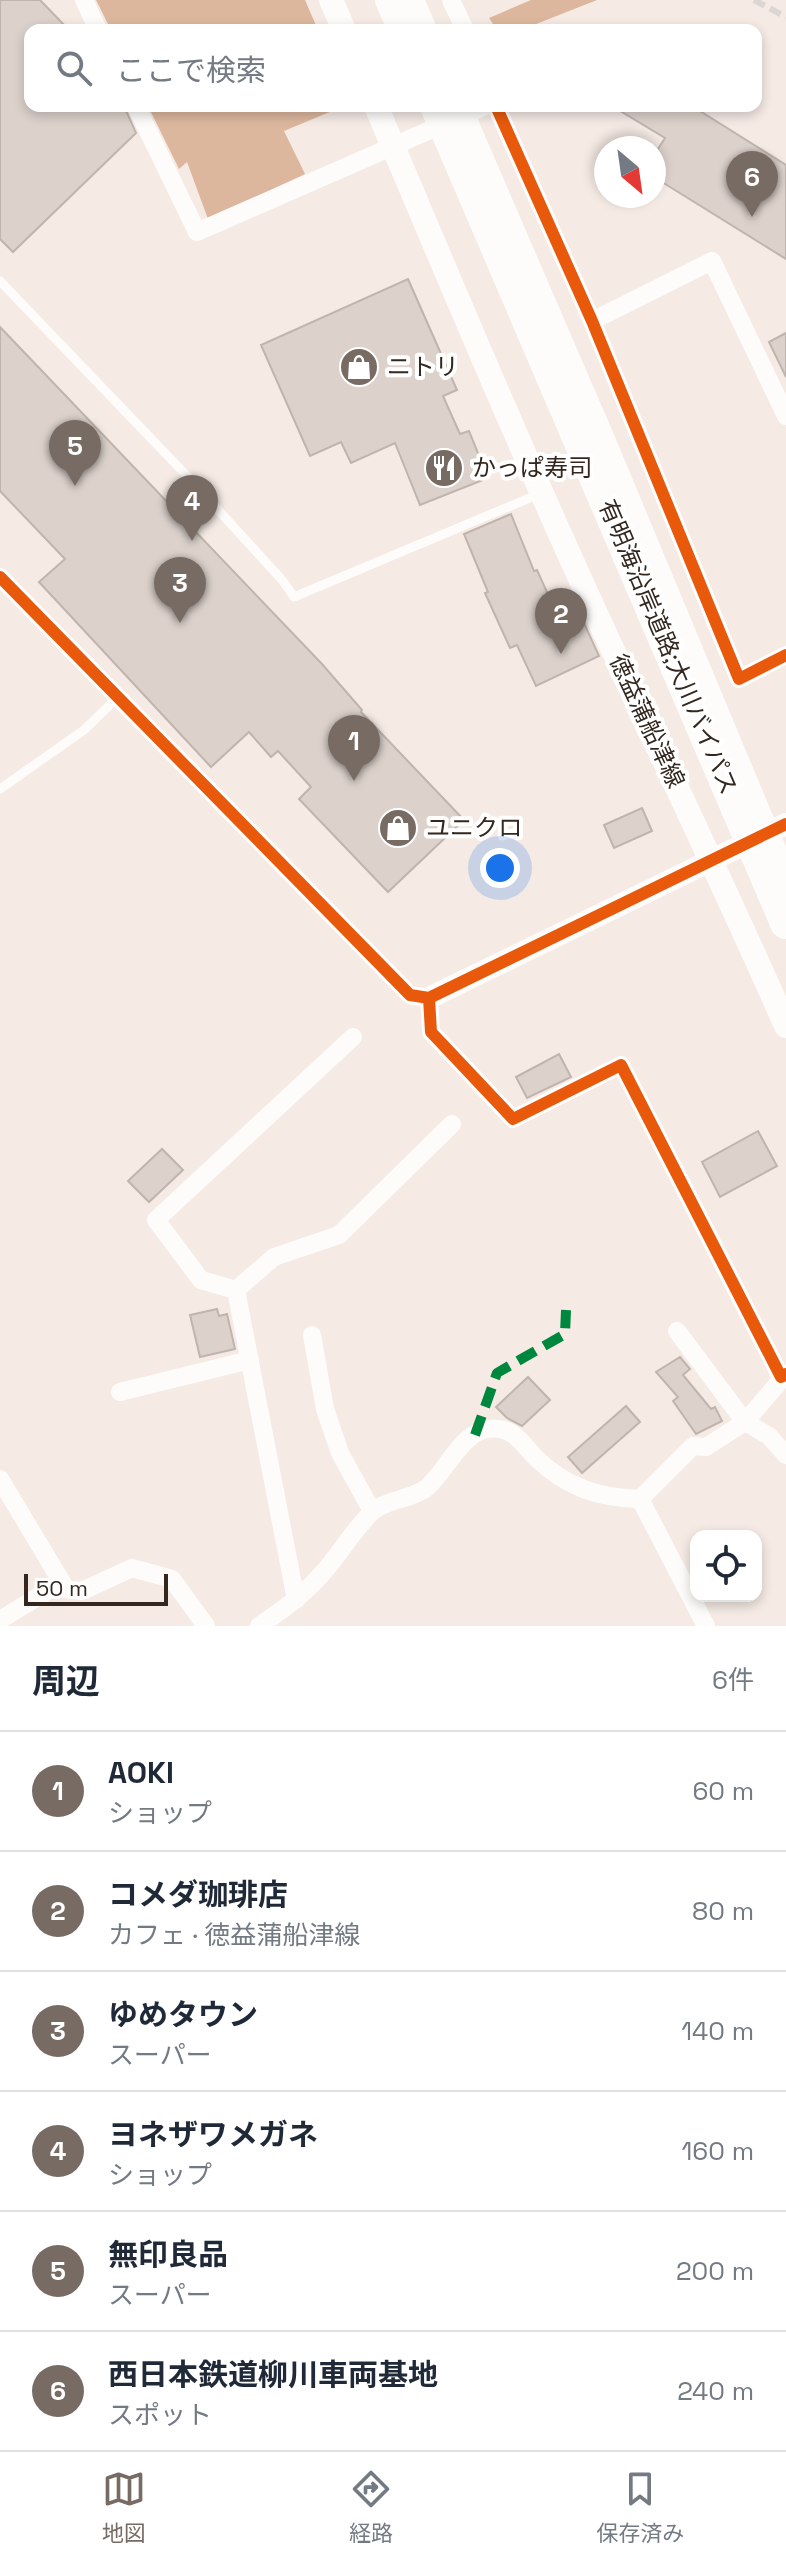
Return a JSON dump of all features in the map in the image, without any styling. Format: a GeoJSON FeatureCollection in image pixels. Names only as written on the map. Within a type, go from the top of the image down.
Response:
{"type":"FeatureCollection","features":[{"type":"Feature","properties":{"kind":"highway"},"geometry":{"type":"LineString","coordinates":[[391,0],[401,24]]}},
{"type":"Feature","properties":{"kind":"highway","name":"有明海沿岸道路;大川バイパス"},"geometry":{"type":"LineString","coordinates":[[439,112],[786,923]]}},
{"type":"Feature","properties":{"kind":"main road"},"geometry":{"type":"LineString","coordinates":[[331,0],[341,24]]}},
{"type":"Feature","properties":{"kind":"main road"},"geometry":{"type":"LineString","coordinates":[[412,0],[422,24]]}},
{"type":"Feature","properties":{"kind":"main road","name":"徳益蒲船津線"},"geometry":{"type":"LineString","coordinates":[[379,112],[593,608],[713,861],[786,1026]]}},
{"type":"Feature","properties":{"kind":"main road"},"geometry":{"type":"LineString","coordinates":[[462,112],[662,584],[777,829],[786,878]]}},
{"type":"Feature","properties":{"kind":"street"},"geometry":{"type":"LineString","coordinates":[[84,0],[95,24]]}},
{"type":"Feature","properties":{"kind":"street"},"geometry":{"type":"LineString","coordinates":[[451,0],[462,24]]}},
{"type":"Feature","properties":{"kind":"street"},"geometry":{"type":"LineString","coordinates":[[139,112],[197,232],[471,112]]}},
{"type":"Feature","properties":{"kind":"street"},"geometry":{"type":"LineString","coordinates":[[499,112],[592,321],[739,679],[786,655]]}},
{"type":"Feature","properties":{"kind":"street"},"geometry":{"type":"LineString","coordinates":[[592,321],[712,261],[786,416]]}},
{"type":"Feature","properties":{"kind":"street"},"geometry":{"type":"LineString","coordinates":[[662,584],[694,568]]}},
{"type":"Feature","properties":{"kind":"street"},"geometry":{"type":"LineString","coordinates":[[0,577],[410,995],[429,998],[777,829]]}},
{"type":"Feature","properties":{"kind":"street"},"geometry":{"type":"LineString","coordinates":[[259,1626],[296,1600],[322,1575],[372,1511],[425,1488],[465,1440],[483,1431],[503,1430],[518,1438],[537,1459],[571,1486],[618,1499],[640,1499],[693,1446],[706,1447],[745,1422],[784,1375],[621,1065],[513,1119],[431,1032],[429,998]]}},
{"type":"Feature","properties":{"kind":"street"},"geometry":{"type":"LineString","coordinates":[[236,1290],[201,1280],[156,1220],[353,1037]]}},
{"type":"Feature","properties":{"kind":"street"},"geometry":{"type":"LineString","coordinates":[[236,1290],[274,1257],[339,1235],[452,1124]]}},
{"type":"Feature","properties":{"kind":"street"},"geometry":{"type":"LineString","coordinates":[[236,1290],[296,1600]]}},
{"type":"Feature","properties":{"kind":"street"},"geometry":{"type":"LineString","coordinates":[[677,1331],[745,1422],[769,1436],[786,1455]]}},
{"type":"Feature","properties":{"kind":"street"},"geometry":{"type":"LineString","coordinates":[[312,1335],[325,1409],[340,1453],[372,1511]]}},
{"type":"Feature","properties":{"kind":"street"},"geometry":{"type":"LineString","coordinates":[[120,1392],[250,1360]]}},
{"type":"Feature","properties":{"kind":"street"},"geometry":{"type":"LineString","coordinates":[[0,1479],[66,1589],[82,1591],[132,1568],[172,1579],[206,1626]]}},
{"type":"Feature","properties":{"kind":"street"},"geometry":{"type":"LineString","coordinates":[[640,1499],[706,1626]]}},
{"type":"Feature","properties":{"kind":"street"},"geometry":{"type":"LineString","coordinates":[[0,1620],[62,1582]]}},
{"type":"Feature","properties":{"kind":"lane"},"geometry":{"type":"LineString","coordinates":[[0,281],[189,478],[294,597],[542,492]]}},
{"type":"Feature","properties":{"kind":"lane"},"geometry":{"type":"LineString","coordinates":[[0,789],[84,730],[118,697]]}},
{"type":"Feature","properties":{"kind":"shaded area"},"geometry":{"type":"Polygon","coordinates":[[[96,0],[305,0],[315,24],[108,24],[96,0]]]}},
{"type":"Feature","properties":{"kind":"shaded area"},"geometry":{"type":"Polygon","coordinates":[[[531,0],[597,0],[536,24],[493,24],[489,18],[531,0]]]}},
{"type":"Feature","properties":{"kind":"shaded area"},"geometry":{"type":"Polygon","coordinates":[[[151,112],[330,112],[284,131],[305,174],[208,219],[187,162],[179,169],[151,112]]]}},
{"type":"Feature","properties":{"kind":"building"},"geometry":{"type":"Polygon","coordinates":[[[0,0],[40,0],[63,24],[24,24],[24,112],[127,112],[136,133],[13,252],[0,239],[0,0]]]}},
{"type":"Feature","properties":{"kind":"building"},"geometry":{"type":"Polygon","coordinates":[[[622,112],[702,112],[786,165],[786,259],[666,184],[666,136],[622,112]]]}},
{"type":"Feature","properties":{"kind":"building","name":"ニトリ"},"geometry":{"type":"Polygon","coordinates":[[[408,279],[457,390],[443,396],[460,434],[469,431],[488,478],[420,505],[395,443],[351,463],[341,442],[310,456],[261,345],[408,279]]]}},
{"type":"Feature","properties":{"kind":"building"},"geometry":{"type":"Polygon","coordinates":[[[0,327],[322,664],[361,712],[464,820],[388,892],[299,799],[311,787],[278,751],[271,757],[249,732],[211,767],[39,582],[65,559],[0,491],[0,327]]]}},
{"type":"Feature","properties":{"kind":"building"},"geometry":{"type":"Polygon","coordinates":[[[786,333],[786,377],[769,342],[786,333]]]}},
{"type":"Feature","properties":{"kind":"building"},"geometry":{"type":"Polygon","coordinates":[[[511,514],[534,571],[537,570],[565,632],[584,623],[599,656],[536,686],[517,645],[510,648],[485,593],[488,592],[464,534],[511,514]]]}},
{"type":"Feature","properties":{"kind":"building"},"geometry":{"type":"Polygon","coordinates":[[[642,808],[652,831],[614,848],[604,825],[642,808]]]}},
{"type":"Feature","properties":{"kind":"building"},"geometry":{"type":"Polygon","coordinates":[[[559,1054],[571,1077],[527,1098],[516,1077],[559,1054]]]}},
{"type":"Feature","properties":{"kind":"building"},"geometry":{"type":"Polygon","coordinates":[[[758,1131],[777,1166],[720,1197],[702,1162],[758,1131]]]}},
{"type":"Feature","properties":{"kind":"building"},"geometry":{"type":"Polygon","coordinates":[[[162,1149],[183,1170],[149,1202],[128,1181],[162,1149]]]}},
{"type":"Feature","properties":{"kind":"building"},"geometry":{"type":"Polygon","coordinates":[[[217,1309],[219,1316],[227,1314],[235,1349],[200,1357],[190,1315],[217,1309]]]}},
{"type":"Feature","properties":{"kind":"building"},"geometry":{"type":"Polygon","coordinates":[[[680,1357],[690,1369],[683,1375],[711,1409],[715,1407],[722,1421],[696,1434],[673,1401],[678,1397],[656,1372],[680,1357]]]}},
{"type":"Feature","properties":{"kind":"building"},"geometry":{"type":"Polygon","coordinates":[[[528,1377],[550,1400],[522,1426],[496,1407],[528,1377]]]}},
{"type":"Feature","properties":{"kind":"building"},"geometry":{"type":"Polygon","coordinates":[[[626,1406],[640,1422],[582,1473],[568,1457],[626,1406]]]}},
{"type":"Feature","properties":{"kind":"railway"},"geometry":{"type":"LineString","coordinates":[[754,0],[786,17]]}},
{"type":"Feature","properties":{"kind":"marked path"},"geometry":{"type":"LineString","coordinates":[[475,1435],[497,1373],[565,1334],[566,1310]]}},
{"type":"Feature","properties":{"kind":"cycle path"},"geometry":{"type":"LineString","coordinates":[[499,112],[592,321],[739,679],[786,655]]}},
{"type":"Feature","properties":{"kind":"cycle path"},"geometry":{"type":"LineString","coordinates":[[0,577],[410,995],[429,998],[786,824]]}},
{"type":"Feature","properties":{"kind":"cycle path"},"geometry":{"type":"LineString","coordinates":[[429,998],[431,1032],[513,1119],[621,1065],[781,1377],[786,1374]]}},
{"type":"Feature","properties":{"kind":"place","name":"西日本鉄道柳川車両基地"},"geometry":{"type":"Point","coordinates":[752,217]}},
{"type":"Feature","properties":{"kind":"place","name":"ニトリ"},"geometry":{"type":"Point","coordinates":[359,367]}},
{"type":"Feature","properties":{"kind":"place","name":"かっぱ寿司"},"geometry":{"type":"Point","coordinates":[444,468]}},
{"type":"Feature","properties":{"kind":"place","name":"無印良品"},"geometry":{"type":"Point","coordinates":[75,486]}},
{"type":"Feature","properties":{"kind":"place","name":"ヨネザワメガネ"},"geometry":{"type":"Point","coordinates":[192,541]}},
{"type":"Feature","properties":{"kind":"place","name":"ゆめタウン"},"geometry":{"type":"Point","coordinates":[180,623]}},
{"type":"Feature","properties":{"kind":"place","name":"コメダ珈琲店"},"geometry":{"type":"Point","coordinates":[561,654]}},
{"type":"Feature","properties":{"kind":"place","name":"AOKI"},"geometry":{"type":"Point","coordinates":[354,781]}},
{"type":"Feature","properties":{"kind":"place","name":"ユニクロ"},"geometry":{"type":"Point","coordinates":[398,828]}}]}
